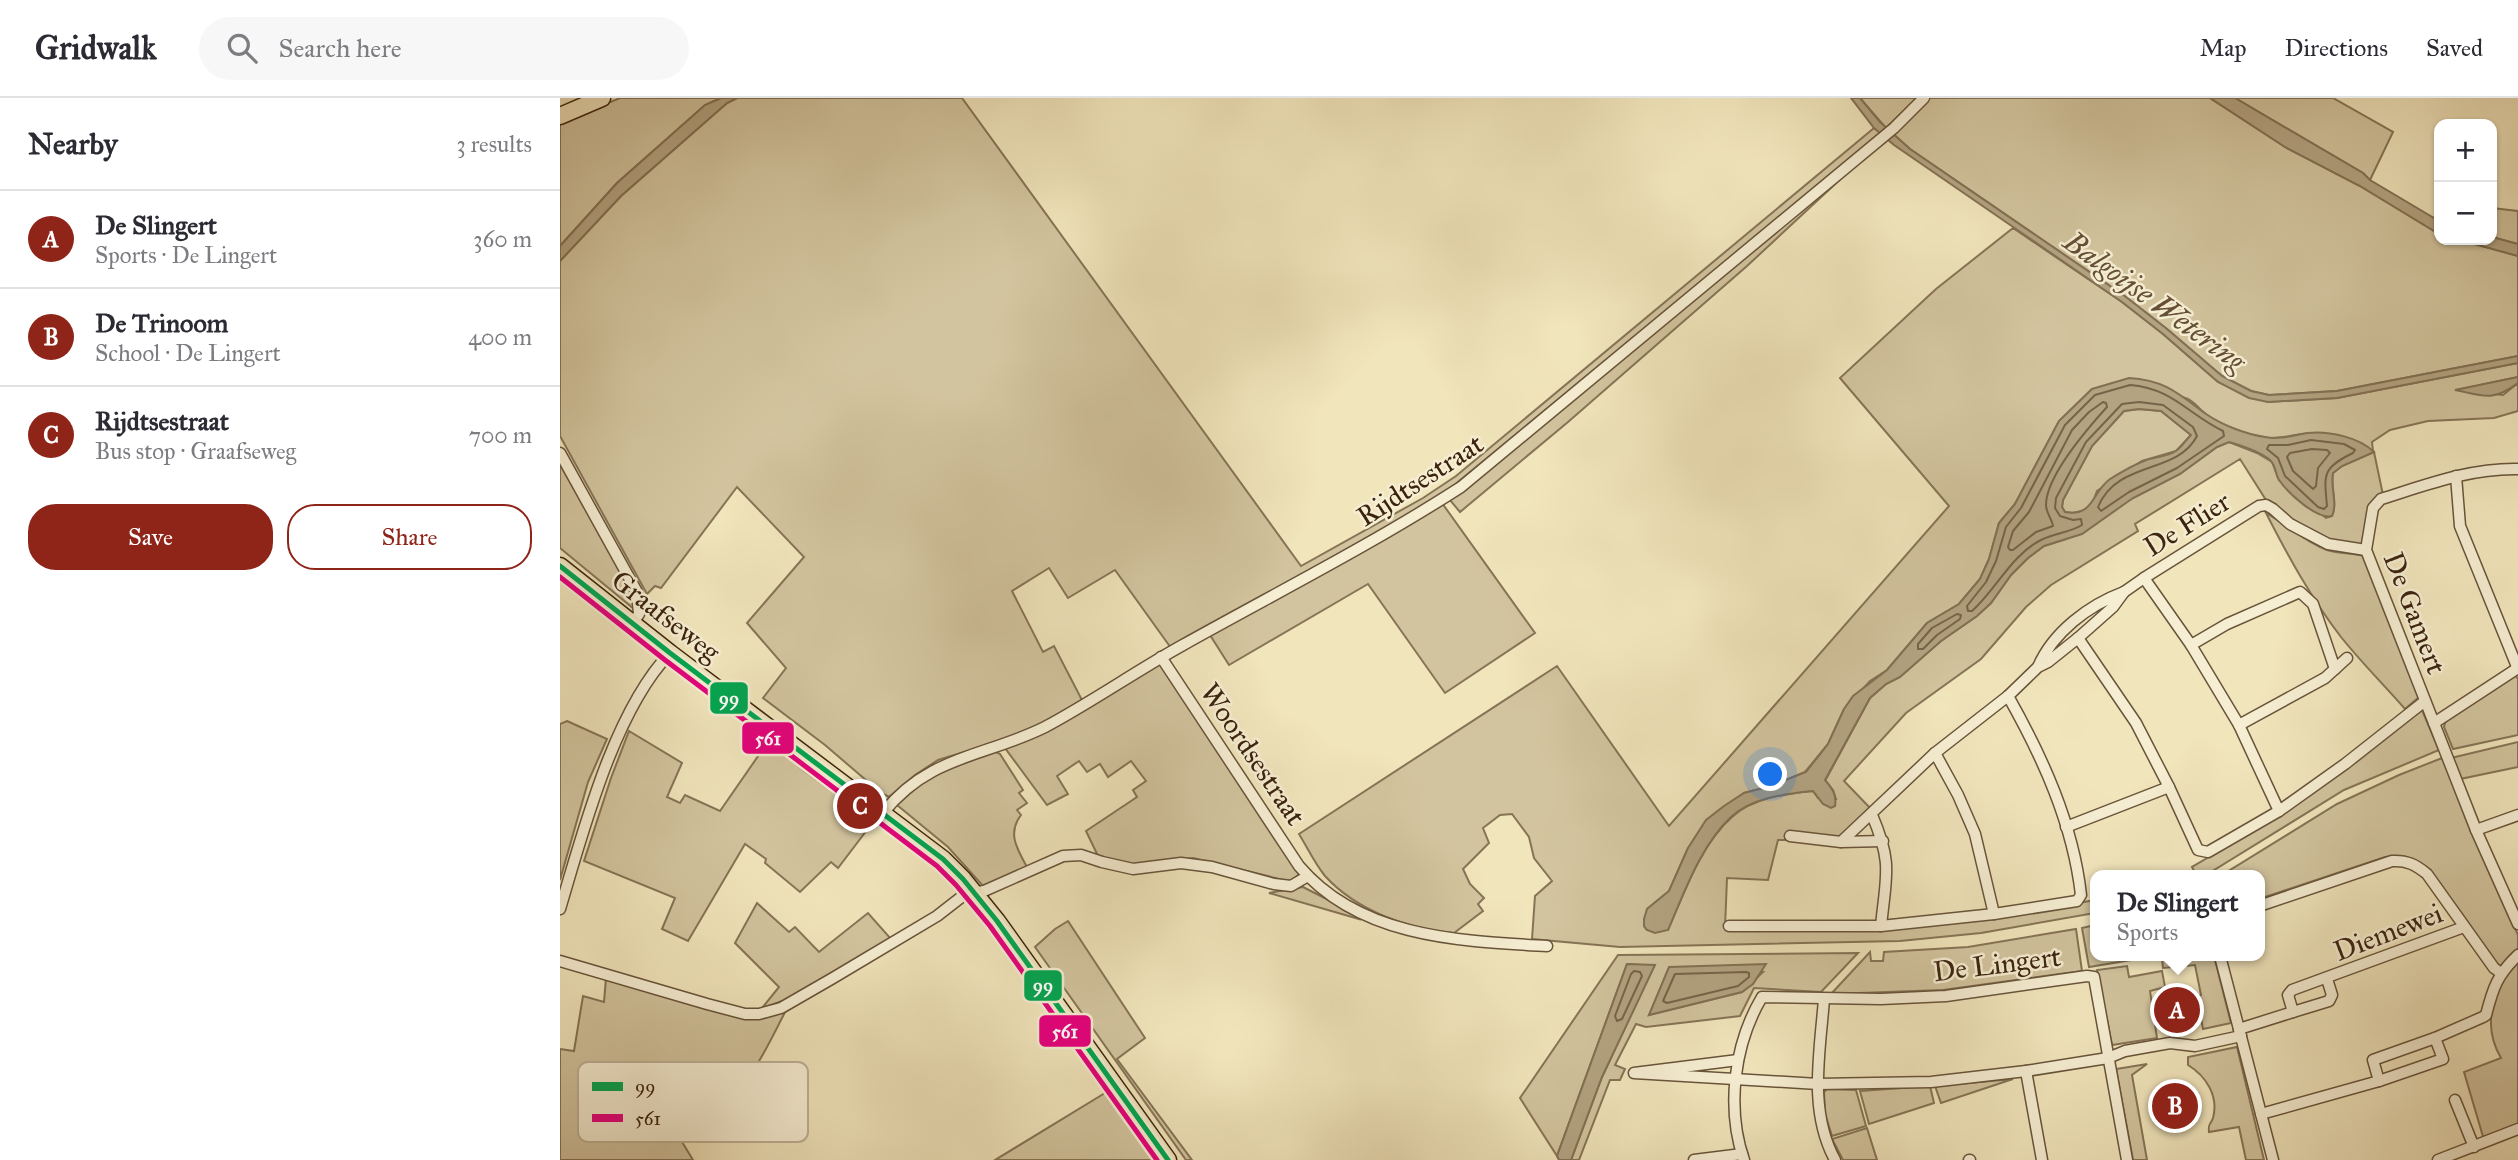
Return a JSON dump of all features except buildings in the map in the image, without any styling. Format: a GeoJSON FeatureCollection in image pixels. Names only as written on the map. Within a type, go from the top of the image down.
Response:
{"type":"FeatureCollection","features":[{"type":"Feature","properties":{"kind":"main road"},"geometry":{"type":"LineString","coordinates":[[560,116],[602,98]]}},
{"type":"Feature","properties":{"kind":"main road","name":"Graafseweg"},"geometry":{"type":"LineString","coordinates":[[560,566],[670,653],[943,859],[975,893],[1168,1160]]}},
{"type":"Feature","properties":{"kind":"street","name":"Rijdtsestraat"},"geometry":{"type":"LineString","coordinates":[[883,813],[896,798],[929,771],[956,759],[1009,743],[1046,726],[1161,657],[1461,487],[1891,131],[1924,98]]}},
{"type":"Feature","properties":{"kind":"street"},"geometry":{"type":"LineString","coordinates":[[560,453],[637,592],[639,614],[633,623]]}},
{"type":"Feature","properties":{"kind":"street","name":"De Gamert"},"geometry":{"type":"LineString","coordinates":[[2456,476],[2460,526],[2518,668],[2434,723],[2366,550],[2373,508],[2376,503],[2456,476],[2498,469],[2518,469]]}},
{"type":"Feature","properties":{"kind":"street","name":"De Flier"},"geometry":{"type":"LineString","coordinates":[[2038,667],[2042,657],[2072,622],[2259,506],[2266,505],[2290,524],[2328,544],[2366,550]]}},
{"type":"Feature","properties":{"kind":"street","name":"De Flier"},"geometry":{"type":"LineString","coordinates":[[2144,578],[2191,645],[2239,725],[2278,811]]}},
{"type":"Feature","properties":{"kind":"street","name":"De Flier"},"geometry":{"type":"LineString","coordinates":[[1841,842],[1935,752],[2008,696],[2038,667],[2078,638],[2113,607],[2124,592]]}},
{"type":"Feature","properties":{"kind":"street"},"geometry":{"type":"LineString","coordinates":[[2191,645],[2227,624],[2300,592],[2312,604],[2334,669]]}},
{"type":"Feature","properties":{"kind":"street"},"geometry":{"type":"LineString","coordinates":[[2078,638],[2136,723],[2198,850],[2208,852],[2278,811],[2345,764],[2425,701]]}},
{"type":"Feature","properties":{"kind":"street"},"geometry":{"type":"LineString","coordinates":[[560,909],[594,800],[626,721],[670,653]]}},
{"type":"Feature","properties":{"kind":"street","name":"Woordsestraat"},"geometry":{"type":"LineString","coordinates":[[1161,657],[1308,876],[1326,893],[1345,905],[1416,934],[1458,940],[1547,946]]}},
{"type":"Feature","properties":{"kind":"street"},"geometry":{"type":"LineString","coordinates":[[2239,725],[2325,678],[2347,658]]}},
{"type":"Feature","properties":{"kind":"street"},"geometry":{"type":"LineString","coordinates":[[1729,926],[1881,926],[1994,914],[2077,901],[2081,895],[2066,827],[2033,741],[2008,696]]}},
{"type":"Feature","properties":{"kind":"street"},"geometry":{"type":"LineString","coordinates":[[2434,723],[2476,830],[2518,924]]}},
{"type":"Feature","properties":{"kind":"street"},"geometry":{"type":"LineString","coordinates":[[1935,752],[1975,834],[1994,914]]}},
{"type":"Feature","properties":{"kind":"street"},"geometry":{"type":"LineString","coordinates":[[2066,827],[2169,788]]}},
{"type":"Feature","properties":{"kind":"street"},"geometry":{"type":"LineString","coordinates":[[1872,815],[1888,862],[1881,926]]}},
{"type":"Feature","properties":{"kind":"street"},"geometry":{"type":"LineString","coordinates":[[2476,830],[2518,815]]}},
{"type":"Feature","properties":{"kind":"street"},"geometry":{"type":"LineString","coordinates":[[1790,836],[1841,842],[1883,841]]}},
{"type":"Feature","properties":{"kind":"street"},"geometry":{"type":"LineString","coordinates":[[560,961],[707,1004],[745,1014],[759,1014],[781,1008],[937,916],[964,895],[984,891],[1063,856],[1081,855],[1133,869],[1181,863],[1212,867],[1291,886],[1308,876]]}},
{"type":"Feature","properties":{"kind":"street","name":"Diemewei"},"geometry":{"type":"LineString","coordinates":[[2265,904],[2392,860],[2404,860],[2418,866],[2427,874],[2501,974]]}},
{"type":"Feature","properties":{"kind":"street","name":"Diemewei"},"geometry":{"type":"LineString","coordinates":[[2293,1012],[2288,995],[2292,990],[2465,928]]}},
{"type":"Feature","properties":{"kind":"street"},"geometry":{"type":"LineString","coordinates":[[2379,1081],[2373,1060],[2435,1038],[2486,1014],[2493,987],[2518,955]]}},
{"type":"Feature","properties":{"kind":"street"},"geometry":{"type":"LineString","coordinates":[[2222,961],[2273,1160]]}},
{"type":"Feature","properties":{"kind":"street","name":"De Lingert"},"geometry":{"type":"LineString","coordinates":[[1743,1157],[1736,1118],[1735,1079],[1738,1060],[1754,1010],[1762,997],[1824,999],[1945,996],[2087,976],[2094,977],[2127,1160]]}},
{"type":"Feature","properties":{"kind":"street","name":"Diemewei"},"geometry":{"type":"LineString","coordinates":[[2240,1032],[2329,1001],[2332,995],[2327,979]]}},
{"type":"Feature","properties":{"kind":"street"},"geometry":{"type":"LineString","coordinates":[[1824,999],[1818,1110],[1822,1129],[1835,1160]]}},
{"type":"Feature","properties":{"kind":"street"},"geometry":{"type":"LineString","coordinates":[[1738,1060],[1634,1073],[1818,1084],[1931,1082],[2108,1058],[2125,1051],[2170,1043],[2195,1046],[2240,1032]]}},
{"type":"Feature","properties":{"kind":"street"},"geometry":{"type":"LineString","coordinates":[[2261,1114],[2379,1081],[2443,1059],[2435,1038]]}},
{"type":"Feature","properties":{"kind":"street"},"geometry":{"type":"LineString","coordinates":[[2026,1071],[2042,1160]]}},
{"type":"Feature","properties":{"kind":"street"},"geometry":{"type":"LineString","coordinates":[[2455,1100],[2468,1153]]}},
{"type":"Feature","properties":{"kind":"street"},"geometry":{"type":"LineString","coordinates":[[2438,1160],[2468,1153],[2518,1129]]}},
{"type":"Feature","properties":{"kind":"street"},"geometry":{"type":"LineString","coordinates":[[1694,1160],[1743,1157]]}},
{"type":"Feature","properties":{"kind":"street"},"geometry":{"type":"LineString","coordinates":[[1728,1160],[1743,1157]]}},
{"type":"Feature","properties":{"kind":"shaded area"},"geometry":{"type":"Polygon","coordinates":[[[620,98],[721,98],[705,105],[617,183],[560,246],[560,123],[620,98]]]}},
{"type":"Feature","properties":{"kind":"shaded area"},"geometry":{"type":"Polygon","coordinates":[[[737,98],[962,98],[1301,566],[1423,498],[1456,476],[1874,128],[1881,133],[1441,496],[1171,648],[1115,570],[1068,598],[1049,568],[1012,591],[1043,652],[1054,646],[1082,700],[1041,724],[1007,739],[938,760],[889,797],[763,698],[786,668],[747,623],[804,557],[737,487],[661,588],[655,586],[647,594],[560,436],[560,261],[621,196],[727,103],[737,98]]]}},
{"type":"Feature","properties":{"kind":"shaded area"},"geometry":{"type":"Polygon","coordinates":[[[1860,98],[1917,98],[1886,128],[1860,98]]]}},
{"type":"Feature","properties":{"kind":"shaded area"},"geometry":{"type":"Polygon","coordinates":[[[1929,98],[2210,98],[2285,147],[2360,186],[2434,231],[2434,245],[2478,245],[2518,256],[2518,356],[2337,391],[2269,395],[2251,391],[2222,376],[2126,297],[1910,149],[1893,134],[1929,98]]]}},
{"type":"Feature","properties":{"kind":"shaded area"},"geometry":{"type":"Polygon","coordinates":[[[2235,98],[2333,98],[2393,132],[2370,180],[2363,173],[2235,98]]]}},
{"type":"Feature","properties":{"kind":"shaded area"},"geometry":{"type":"Polygon","coordinates":[[[1846,174],[1747,266],[1460,512],[1449,499],[1846,174]]]}},
{"type":"Feature","properties":{"kind":"shaded area"},"geometry":{"type":"Polygon","coordinates":[[[2497,209],[2518,211],[2518,244],[2497,238],[2497,209]]]}},
{"type":"Feature","properties":{"kind":"shaded area"},"geometry":{"type":"Polygon","coordinates":[[[2013,228],[2122,302],[2218,382],[2268,402],[2337,398],[2518,363],[2518,377],[2457,390],[2503,395],[2518,383],[2518,411],[2494,418],[2428,421],[2390,430],[2372,442],[2373,451],[2352,440],[2328,434],[2307,433],[2275,438],[2252,435],[2218,422],[2190,400],[2181,397],[2092,389],[2059,421],[2015,504],[1999,523],[1980,579],[1959,604],[1927,623],[1887,670],[1870,681],[1844,709],[1828,744],[1805,772],[1771,786],[1744,793],[1688,848],[1669,891],[1647,909],[1644,926],[1647,930],[1668,930],[1702,855],[1721,828],[1740,810],[1770,798],[1803,792],[1813,791],[1818,798],[1836,799],[1833,790],[1825,781],[1870,698],[1977,616],[1991,603],[2011,575],[2044,546],[2066,539],[2133,498],[2180,474],[2217,447],[2229,442],[2272,462],[2279,480],[2326,518],[2332,516],[2334,511],[2333,473],[2342,466],[2374,452],[2383,495],[2372,502],[2364,545],[2332,541],[2281,512],[2266,500],[2240,459],[2135,524],[2138,531],[2051,585],[2026,607],[1981,659],[1906,713],[1844,781],[1872,810],[1838,838],[1788,832],[1785,840],[1778,840],[1768,880],[1727,878],[1725,928],[1858,930],[1938,924],[2090,901],[2090,914],[1981,933],[1900,941],[1620,947],[1532,939],[1535,896],[1552,881],[1534,858],[1529,837],[1512,814],[1500,815],[1483,828],[1489,843],[1463,869],[1470,884],[1484,898],[1478,904],[1483,911],[1454,933],[1419,927],[1384,916],[1352,899],[1325,876],[1299,834],[1557,666],[1669,826],[1949,506],[1840,378],[1936,289],[2013,228]]]}},
{"type":"Feature","properties":{"kind":"shaded area"},"geometry":{"type":"Polygon","coordinates":[[[2124,411],[2161,411],[2191,435],[2176,451],[2142,461],[2097,491],[2093,502],[2085,510],[2065,512],[2062,507],[2063,500],[2092,446],[2124,411]]]}},
{"type":"Feature","properties":{"kind":"shaded area"},"geometry":{"type":"Polygon","coordinates":[[[560,463],[633,586],[634,609],[560,548],[560,463]]]}},
{"type":"Feature","properties":{"kind":"shaded area"},"geometry":{"type":"Polygon","coordinates":[[[1442,503],[1535,633],[1445,693],[1368,584],[1229,665],[1210,635],[1442,503]]]}},
{"type":"Feature","properties":{"kind":"shaded area"},"geometry":{"type":"Polygon","coordinates":[[[2266,513],[2318,546],[2364,556],[2419,697],[2405,709],[2330,622],[2266,513]]]}},
{"type":"Feature","properties":{"kind":"shaded area"},"geometry":{"type":"Polygon","coordinates":[[[1160,662],[1300,873],[1292,882],[1193,858],[1137,865],[1099,858],[1086,831],[1137,797],[1133,790],[1146,781],[1131,761],[1108,777],[1100,764],[1087,772],[1079,761],[1057,776],[1068,794],[1047,805],[1005,748],[1160,662]]]}},
{"type":"Feature","properties":{"kind":"shaded area"},"geometry":{"type":"Polygon","coordinates":[[[2515,675],[2518,679],[2518,735],[2453,749],[2444,727],[2446,719],[2515,675]]]}},
{"type":"Feature","properties":{"kind":"shaded area"},"geometry":{"type":"Polygon","coordinates":[[[2422,710],[2439,750],[2344,790],[2214,870],[2194,870],[2192,867],[2286,812],[2422,710]]]}},
{"type":"Feature","properties":{"kind":"shaded area"},"geometry":{"type":"Polygon","coordinates":[[[567,721],[607,739],[588,782],[560,880],[560,724],[567,721]]]}},
{"type":"Feature","properties":{"kind":"shaded area"},"geometry":{"type":"Polygon","coordinates":[[[629,731],[682,763],[667,797],[680,803],[685,795],[720,811],[770,742],[873,822],[838,868],[831,862],[800,892],[765,863],[766,859],[745,844],[688,941],[662,929],[675,898],[584,861],[629,731]]]}},
{"type":"Feature","properties":{"kind":"shaded area"},"geometry":{"type":"Polygon","coordinates":[[[2518,742],[2518,767],[2460,779],[2451,758],[2518,742]]]}},
{"type":"Feature","properties":{"kind":"shaded area"},"geometry":{"type":"Polygon","coordinates":[[[994,751],[1000,754],[1023,790],[1019,793],[1027,803],[1017,810],[1021,815],[1014,835],[1027,867],[984,887],[948,847],[897,805],[934,772],[994,751]]]}},
{"type":"Feature","properties":{"kind":"shaded area"},"geometry":{"type":"Polygon","coordinates":[[[2442,758],[2518,935],[2518,948],[2497,970],[2412,859],[2385,857],[2265,897],[2265,870],[2230,870],[2337,804],[2442,758]]]}},
{"type":"Feature","properties":{"kind":"shaded area"},"geometry":{"type":"Polygon","coordinates":[[[1303,887],[1356,914],[1359,919],[1269,893],[1303,887]]]}},
{"type":"Feature","properties":{"kind":"shaded area"},"geometry":{"type":"Polygon","coordinates":[[[757,903],[789,932],[795,927],[819,952],[868,913],[891,939],[788,999],[762,1008],[779,987],[735,943],[757,903]]]}},
{"type":"Feature","properties":{"kind":"shaded area"},"geometry":{"type":"Polygon","coordinates":[[[1068,921],[1145,1038],[1117,1059],[1192,1160],[1186,1160],[1035,947],[1068,921]]]}},
{"type":"Feature","properties":{"kind":"shaded area"},"geometry":{"type":"Polygon","coordinates":[[[2090,926],[2090,961],[2125,961],[2089,967],[2082,928],[2090,926]]]}},
{"type":"Feature","properties":{"kind":"shaded area"},"geometry":{"type":"Polygon","coordinates":[[[2076,929],[2082,971],[1943,990],[1831,994],[1870,952],[1871,961],[1883,961],[1884,952],[1968,947],[2076,929]]]}},
{"type":"Feature","properties":{"kind":"shaded area"},"geometry":{"type":"Polygon","coordinates":[[[1858,953],[1821,992],[1754,988],[1740,1016],[1646,1027],[1636,1024],[1615,1065],[1625,1069],[1620,1080],[1610,1080],[1579,1160],[1571,1160],[1602,1077],[1654,966],[1627,964],[1557,1156],[1520,1098],[1618,955],[1858,953]],[[1669,968],[1649,1015],[1742,992],[1763,972],[1669,968]]]}},
{"type":"Feature","properties":{"kind":"shaded area"},"geometry":{"type":"Polygon","coordinates":[[[2162,961],[2215,961],[2231,1023],[2203,1029],[2197,997],[2201,995],[2195,965],[2163,968],[2162,961]]]}},
{"type":"Feature","properties":{"kind":"shaded area"},"geometry":{"type":"Polygon","coordinates":[[[2518,961],[2518,1126],[2484,1140],[2464,1072],[2501,1058],[2492,1032],[2493,1006],[2502,982],[2518,961]]]}},
{"type":"Feature","properties":{"kind":"shaded area"},"geometry":{"type":"Polygon","coordinates":[[[2127,966],[2129,977],[2162,971],[2165,987],[2150,991],[2157,1038],[2112,1045],[2097,970],[2127,966]]]}},
{"type":"Feature","properties":{"kind":"shaded area"},"geometry":{"type":"Polygon","coordinates":[[[606,978],[752,1018],[785,1012],[758,1062],[578,1062],[578,1142],[682,1142],[693,1160],[560,1160],[560,1049],[574,1051],[583,996],[604,1002],[606,978]]]}},
{"type":"Feature","properties":{"kind":"shaded area"},"geometry":{"type":"Polygon","coordinates":[[[2237,1047],[2264,1160],[2246,1160],[2239,1127],[2209,1132],[2214,1110],[2210,1087],[2188,1065],[2188,1057],[2237,1047]]]}},
{"type":"Feature","properties":{"kind":"shaded area"},"geometry":{"type":"Polygon","coordinates":[[[2147,1064],[2132,1075],[2147,1160],[2133,1160],[2116,1069],[2147,1064]]]}},
{"type":"Feature","properties":{"kind":"shaded area"},"geometry":{"type":"Polygon","coordinates":[[[2013,1079],[1941,1103],[1935,1086],[2013,1079]]]}},
{"type":"Feature","properties":{"kind":"shaded area"},"geometry":{"type":"Polygon","coordinates":[[[1930,1086],[1934,1103],[1869,1124],[1860,1091],[1930,1086]]]}},
{"type":"Feature","properties":{"kind":"shaded area"},"geometry":{"type":"Polygon","coordinates":[[[1827,1089],[1856,1090],[1866,1126],[1832,1136],[1825,1114],[1824,1092],[1827,1089]]]}},
{"type":"Feature","properties":{"kind":"shaded area"},"geometry":{"type":"Polygon","coordinates":[[[1105,1093],[1153,1160],[995,1160],[1105,1093]]]}},
{"type":"Feature","properties":{"kind":"shaded area"},"geometry":{"type":"Polygon","coordinates":[[[1867,1128],[1877,1160],[1843,1160],[1832,1139],[1867,1128]]]}},
{"type":"Feature","properties":{"kind":"water"},"geometry":{"type":"Polygon","coordinates":[[[721,98],[737,98],[727,103],[621,196],[560,261],[560,246],[617,183],[705,105],[721,98]]]}},
{"type":"Feature","properties":{"kind":"water"},"geometry":{"type":"Polygon","coordinates":[[[1851,98],[1860,98],[1880,122],[1910,149],[2126,297],[2222,376],[2251,391],[2269,395],[2337,391],[2518,356],[2518,363],[2337,398],[2268,402],[2249,398],[2218,382],[2122,302],[1894,145],[1874,128],[1851,98]]]}},
{"type":"Feature","properties":{"kind":"water"},"geometry":{"type":"Polygon","coordinates":[[[2210,98],[2235,98],[2363,173],[2370,180],[2434,218],[2434,231],[2360,186],[2285,147],[2210,98]]]}},
{"type":"Feature","properties":{"kind":"water"},"geometry":{"type":"Polygon","coordinates":[[[2497,238],[2518,244],[2518,256],[2478,245],[2497,245],[2497,238]]]}},
{"type":"Feature","properties":{"kind":"water"},"geometry":{"type":"Polygon","coordinates":[[[2518,377],[2518,383],[2495,395],[2455,390],[2518,377]]]}},
{"type":"Feature","properties":{"kind":"water"},"geometry":{"type":"Polygon","coordinates":[[[2129,378],[2142,379],[2171,389],[2212,418],[2257,436],[2282,438],[2308,433],[2334,434],[2360,442],[2374,452],[2342,466],[2333,473],[2332,516],[2311,510],[2289,492],[2266,457],[2229,442],[2217,447],[2180,474],[2133,498],[2082,534],[2044,546],[2011,575],[1991,603],[1977,616],[1870,698],[1825,780],[1833,792],[1835,806],[1831,808],[1823,804],[1813,791],[1770,798],[1740,810],[1720,828],[1702,855],[1668,930],[1655,933],[1647,930],[1644,919],[1647,909],[1669,891],[1688,848],[1706,820],[1744,793],[1806,772],[1828,744],[1853,696],[1887,670],[1927,623],[1959,604],[1980,579],[1999,523],[2015,504],[2059,421],[2092,389],[2129,378]],[[2124,411],[2092,446],[2063,500],[2062,507],[2065,512],[2082,511],[2110,479],[2127,469],[2180,448],[2191,435],[2161,411],[2124,411]]]}},
{"type":"Feature","properties":{"kind":"water"},"geometry":{"type":"Polygon","coordinates":[[[1627,964],[1655,965],[1602,1077],[1571,1160],[1559,1160],[1557,1156],[1627,964]]]}},
{"type":"Feature","properties":{"kind":"water"},"geometry":{"type":"Polygon","coordinates":[[[1766,964],[1753,984],[1742,992],[1649,1015],[1669,967],[1766,964]]]}},
{"type":"Feature","properties":{"kind":"transit line","name":"99"},"geometry":{"type":"LineString","coordinates":[[560,566],[670,653],[943,859],[997,921],[1168,1160]]}},
{"type":"Feature","properties":{"kind":"transit line","name":"561"},"geometry":{"type":"LineString","coordinates":[[560,577],[937,866],[990,926],[1157,1160]]}},
{"type":"Feature","properties":{"kind":"place","name":"Rijdtsestraat"},"geometry":{"type":"Point","coordinates":[860,806]}},
{"type":"Feature","properties":{"kind":"place","name":"De Slingert"},"geometry":{"type":"Point","coordinates":[2177,1010]}},
{"type":"Feature","properties":{"kind":"place","name":"De Trinoom"},"geometry":{"type":"Point","coordinates":[2175,1106]}},
{"type":"Feature","properties":{"kind":"water label","name":"Balgoijse Wetering"},"geometry":{"type":"Point","coordinates":[2155,301]}}]}
